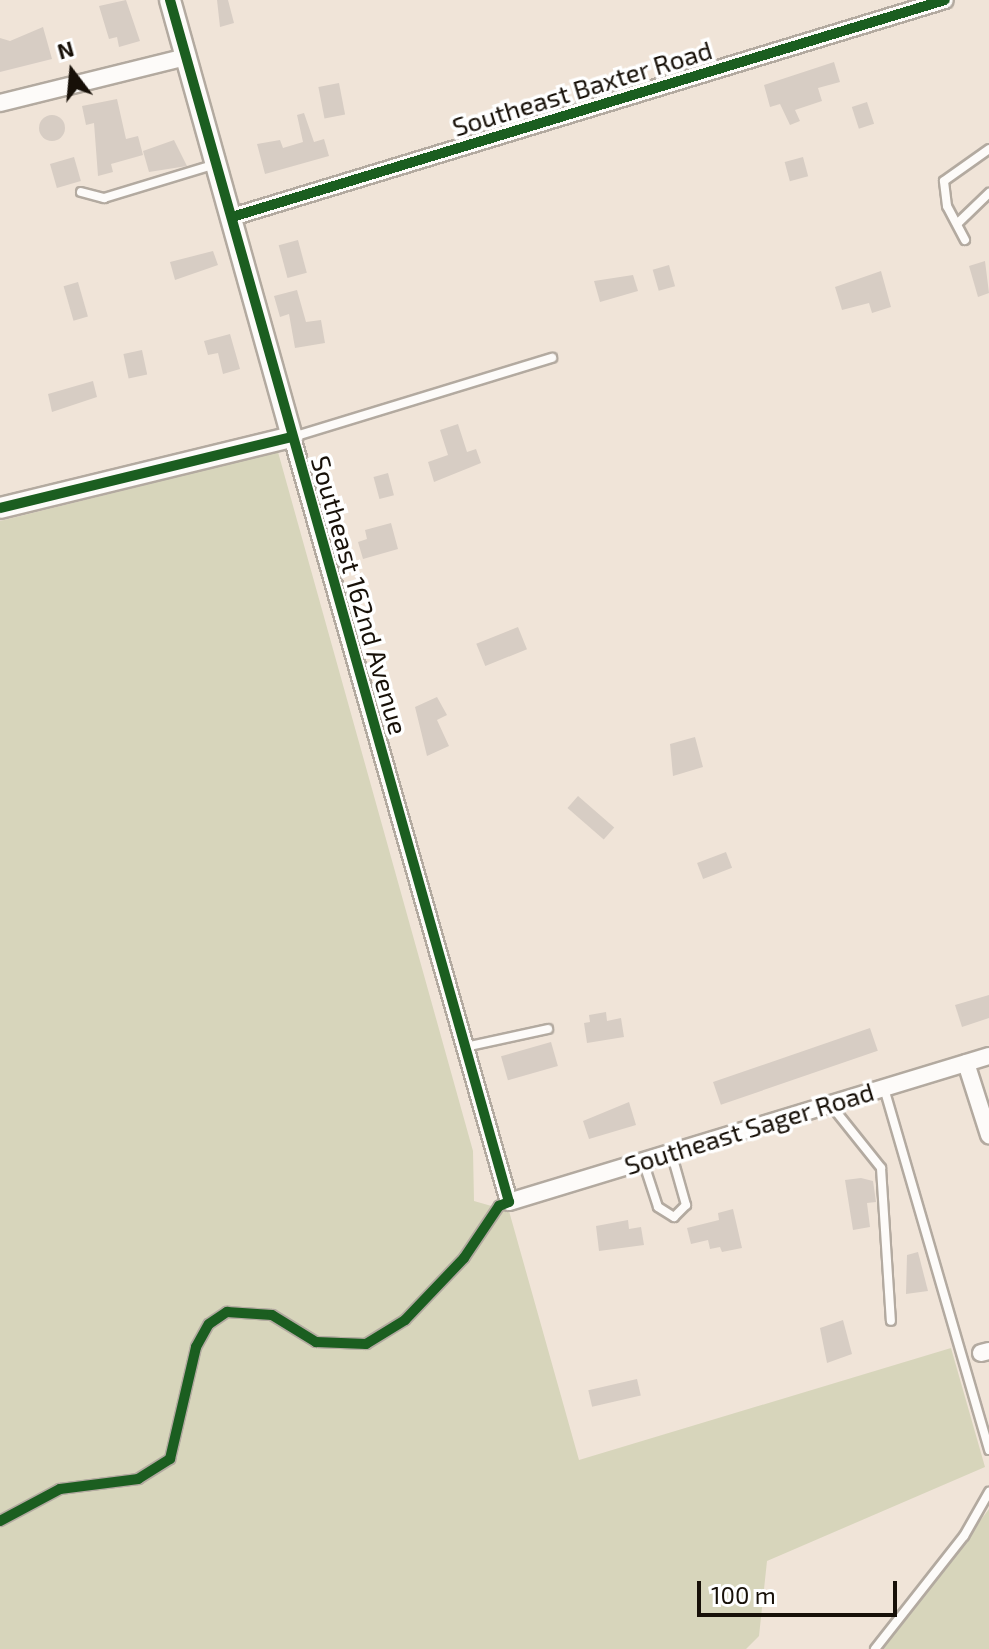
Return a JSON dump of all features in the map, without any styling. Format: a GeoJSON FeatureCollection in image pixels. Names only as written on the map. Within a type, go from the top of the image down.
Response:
{"type":"FeatureCollection","features":[{"type":"Feature","properties":{"kind":"street","name":"Southeast 162nd Avenue"},"geometry":{"type":"LineString","coordinates":[[170,0],[509,1202]]}},
{"type":"Feature","properties":{"kind":"street","name":"Southeast Baxter Road"},"geometry":{"type":"LineString","coordinates":[[232,217],[945,0]]}},
{"type":"Feature","properties":{"kind":"street"},"geometry":{"type":"LineString","coordinates":[[0,103],[186,57]]}},
{"type":"Feature","properties":{"kind":"street"},"geometry":{"type":"LineString","coordinates":[[0,508],[292,437]]}},
{"type":"Feature","properties":{"kind":"street","name":"Southeast Sager Road"},"geometry":{"type":"LineString","coordinates":[[509,1202],[989,1056]]}},
{"type":"Feature","properties":{"kind":"street"},"geometry":{"type":"LineString","coordinates":[[966,1063],[989,1135]]}},
{"type":"Feature","properties":{"kind":"lane"},"geometry":{"type":"LineString","coordinates":[[965,240],[959,222],[947,206],[944,181],[989,149]]}},
{"type":"Feature","properties":{"kind":"lane"},"geometry":{"type":"LineString","coordinates":[[81,192],[104,198],[216,164]]}},
{"type":"Feature","properties":{"kind":"lane"},"geometry":{"type":"LineString","coordinates":[[959,222],[989,193]]}},
{"type":"Feature","properties":{"kind":"lane"},"geometry":{"type":"LineString","coordinates":[[292,437],[552,358]]}},
{"type":"Feature","properties":{"kind":"lane"},"geometry":{"type":"LineString","coordinates":[[465,1047],[548,1029]]}},
{"type":"Feature","properties":{"kind":"lane"},"geometry":{"type":"LineString","coordinates":[[884,1088],[989,1450]]}},
{"type":"Feature","properties":{"kind":"lane"},"geometry":{"type":"LineString","coordinates":[[830,1104],[881,1168],[891,1321]]}},
{"type":"Feature","properties":{"kind":"lane"},"geometry":{"type":"LineString","coordinates":[[643,1160],[658,1207],[674,1217],[686,1205],[671,1152]]}},
{"type":"Feature","properties":{"kind":"lane"},"geometry":{"type":"LineString","coordinates":[[0,1521],[60,1489],[138,1479],[170,1459],[196,1347],[209,1324],[227,1312],[272,1315],[316,1342],[366,1344],[405,1320],[464,1258],[499,1206],[509,1202]]}},
{"type":"Feature","properties":{"kind":"lane"},"geometry":{"type":"LineString","coordinates":[[875,1649],[964,1536],[989,1492]]}},
{"type":"Feature","properties":{"kind":"shaded area"},"geometry":{"type":"Polygon","coordinates":[[[278,452],[473,1151],[474,1201],[509,1211],[579,1460],[951,1348],[985,1467],[767,1561],[759,1636],[746,1649],[0,1649],[0,521],[278,452]]]}},
{"type":"Feature","properties":{"kind":"shaded area"},"geometry":{"type":"Polygon","coordinates":[[[989,1509],[989,1649],[882,1649],[989,1509]]]}},
{"type":"Feature","properties":{"kind":"building"},"geometry":{"type":"Polygon","coordinates":[[[126,0],[140,41],[119,47],[117,37],[109,39],[99,6],[126,0]]]}},
{"type":"Feature","properties":{"kind":"building"},"geometry":{"type":"Polygon","coordinates":[[[217,0],[228,0],[234,23],[220,27],[217,0]]]}},
{"type":"Feature","properties":{"kind":"building"},"geometry":{"type":"Polygon","coordinates":[[[43,27],[52,59],[0,72],[0,38],[10,41],[43,27]]]}},
{"type":"Feature","properties":{"kind":"building"},"geometry":{"type":"Polygon","coordinates":[[[834,62],[840,82],[818,88],[822,101],[795,110],[800,121],[790,125],[780,104],[770,107],[764,85],[834,62]]]}},
{"type":"Feature","properties":{"kind":"building"},"geometry":{"type":"Polygon","coordinates":[[[339,83],[345,114],[324,118],[318,87],[339,83]]]}},
{"type":"Feature","properties":{"kind":"building"},"geometry":{"type":"Polygon","coordinates":[[[117,99],[126,139],[138,136],[143,155],[111,164],[113,172],[98,176],[94,123],[86,125],[82,106],[117,99]]]}},
{"type":"Feature","properties":{"kind":"building"},"geometry":{"type":"Polygon","coordinates":[[[867,102],[874,124],[859,129],[852,107],[867,102]]]}},
{"type":"Feature","properties":{"kind":"building"},"geometry":{"type":"Polygon","coordinates":[[[304,113],[314,142],[324,139],[329,156],[265,174],[257,144],[280,140],[283,148],[303,142],[297,115],[304,113]]]}},
{"type":"Feature","properties":{"kind":"building"},"geometry":{"type":"Polygon","coordinates":[[[52,115],[61,119],[65,128],[61,137],[52,141],[43,137],[39,128],[43,119],[52,115]]]}},
{"type":"Feature","properties":{"kind":"building"},"geometry":{"type":"Polygon","coordinates":[[[174,140],[187,166],[149,172],[143,151],[174,140]]]}},
{"type":"Feature","properties":{"kind":"building"},"geometry":{"type":"Polygon","coordinates":[[[74,157],[81,181],[57,188],[50,164],[74,157]]]}},
{"type":"Feature","properties":{"kind":"building"},"geometry":{"type":"Polygon","coordinates":[[[803,157],[808,176],[790,181],[785,162],[803,157]]]}},
{"type":"Feature","properties":{"kind":"building"},"geometry":{"type":"Polygon","coordinates":[[[298,240],[307,273],[287,278],[279,245],[298,240]]]}},
{"type":"Feature","properties":{"kind":"building"},"geometry":{"type":"Polygon","coordinates":[[[213,251],[218,265],[175,280],[170,262],[213,251]]]}},
{"type":"Feature","properties":{"kind":"building"},"geometry":{"type":"Polygon","coordinates":[[[985,261],[989,293],[978,297],[969,266],[985,261]]]}},
{"type":"Feature","properties":{"kind":"building"},"geometry":{"type":"Polygon","coordinates":[[[669,265],[675,286],[659,291],[653,270],[669,265]]]}},
{"type":"Feature","properties":{"kind":"building"},"geometry":{"type":"Polygon","coordinates":[[[881,271],[891,307],[872,313],[869,303],[842,310],[835,287],[881,271]]]}},
{"type":"Feature","properties":{"kind":"building"},"geometry":{"type":"Polygon","coordinates":[[[633,275],[638,291],[600,302],[594,281],[633,275]]]}},
{"type":"Feature","properties":{"kind":"building"},"geometry":{"type":"Polygon","coordinates":[[[78,282],[88,317],[74,321],[64,286],[78,282]]]}},
{"type":"Feature","properties":{"kind":"building"},"geometry":{"type":"Polygon","coordinates":[[[297,290],[306,322],[321,320],[325,343],[295,348],[289,314],[280,317],[274,296],[297,290]]]}},
{"type":"Feature","properties":{"kind":"building"},"geometry":{"type":"Polygon","coordinates":[[[230,334],[240,369],[223,374],[218,353],[208,355],[204,341],[230,334]]]}},
{"type":"Feature","properties":{"kind":"building"},"geometry":{"type":"Polygon","coordinates":[[[142,350],[147,374],[129,378],[123,354],[142,350]]]}},
{"type":"Feature","properties":{"kind":"building"},"geometry":{"type":"Polygon","coordinates":[[[93,381],[97,397],[52,412],[48,394],[93,381]]]}},
{"type":"Feature","properties":{"kind":"building"},"geometry":{"type":"Polygon","coordinates":[[[458,424],[467,452],[476,449],[481,463],[434,482],[428,462],[448,455],[440,430],[458,424]]]}},
{"type":"Feature","properties":{"kind":"building"},"geometry":{"type":"Polygon","coordinates":[[[388,473],[394,495],[379,499],[374,477],[388,473]]]}},
{"type":"Feature","properties":{"kind":"building"},"geometry":{"type":"Polygon","coordinates":[[[391,523],[398,549],[363,559],[358,542],[367,539],[365,530],[391,523]]]}},
{"type":"Feature","properties":{"kind":"building"},"geometry":{"type":"Polygon","coordinates":[[[518,627],[527,649],[485,666],[476,644],[518,627]]]}},
{"type":"Feature","properties":{"kind":"building"},"geometry":{"type":"Polygon","coordinates":[[[437,697],[447,715],[437,720],[449,746],[427,756],[415,707],[437,697]]]}},
{"type":"Feature","properties":{"kind":"building"},"geometry":{"type":"Polygon","coordinates":[[[695,737],[703,767],[673,776],[670,744],[695,737]]]}},
{"type":"Feature","properties":{"kind":"building"},"geometry":{"type":"Polygon","coordinates":[[[578,796],[614,827],[604,840],[568,808],[578,796]]]}},
{"type":"Feature","properties":{"kind":"building"},"geometry":{"type":"Polygon","coordinates":[[[726,852],[732,868],[703,879],[697,863],[726,852]]]}},
{"type":"Feature","properties":{"kind":"building"},"geometry":{"type":"Polygon","coordinates":[[[989,995],[989,1018],[962,1027],[955,1005],[989,995]]]}},
{"type":"Feature","properties":{"kind":"building"},"geometry":{"type":"Polygon","coordinates":[[[606,1012],[607,1021],[621,1018],[624,1037],[587,1043],[584,1023],[590,1022],[589,1015],[606,1012]]]}},
{"type":"Feature","properties":{"kind":"building"},"geometry":{"type":"Polygon","coordinates":[[[870,1028],[878,1051],[721,1105],[713,1082],[870,1028]]]}},
{"type":"Feature","properties":{"kind":"building"},"geometry":{"type":"Polygon","coordinates":[[[551,1042],[558,1066],[508,1080],[501,1056],[551,1042]]]}},
{"type":"Feature","properties":{"kind":"building"},"geometry":{"type":"Polygon","coordinates":[[[629,1102],[636,1125],[589,1139],[583,1121],[629,1102]]]}},
{"type":"Feature","properties":{"kind":"building"},"geometry":{"type":"Polygon","coordinates":[[[861,1178],[873,1181],[876,1202],[867,1203],[870,1227],[853,1230],[845,1180],[861,1178]]]}},
{"type":"Feature","properties":{"kind":"building"},"geometry":{"type":"Polygon","coordinates":[[[733,1209],[742,1248],[722,1252],[720,1247],[710,1249],[708,1240],[691,1244],[687,1228],[719,1220],[718,1213],[733,1209]]]}},
{"type":"Feature","properties":{"kind":"building"},"geometry":{"type":"Polygon","coordinates":[[[628,1220],[629,1229],[641,1227],[644,1245],[599,1251],[596,1226],[628,1220]]]}},
{"type":"Feature","properties":{"kind":"building"},"geometry":{"type":"Polygon","coordinates":[[[918,1252],[928,1291],[906,1294],[907,1255],[918,1252]]]}},
{"type":"Feature","properties":{"kind":"building"},"geometry":{"type":"Polygon","coordinates":[[[843,1320],[852,1354],[827,1363],[820,1328],[843,1320]]]}},
{"type":"Feature","properties":{"kind":"building"},"geometry":{"type":"Polygon","coordinates":[[[637,1379],[641,1396],[592,1407],[588,1390],[637,1379]]]}},
{"type":"Feature","properties":{"kind":"cycle path"},"geometry":{"type":"LineString","coordinates":[[0,1521],[60,1489],[138,1479],[170,1459],[196,1347],[209,1324],[227,1312],[272,1315],[316,1342],[366,1344],[405,1320],[464,1258],[499,1206],[509,1202],[170,0]]}},
{"type":"Feature","properties":{"kind":"cycle path"},"geometry":{"type":"LineString","coordinates":[[232,217],[945,0]]}},
{"type":"Feature","properties":{"kind":"cycle path"},"geometry":{"type":"LineString","coordinates":[[0,508],[292,437]]}}]}
